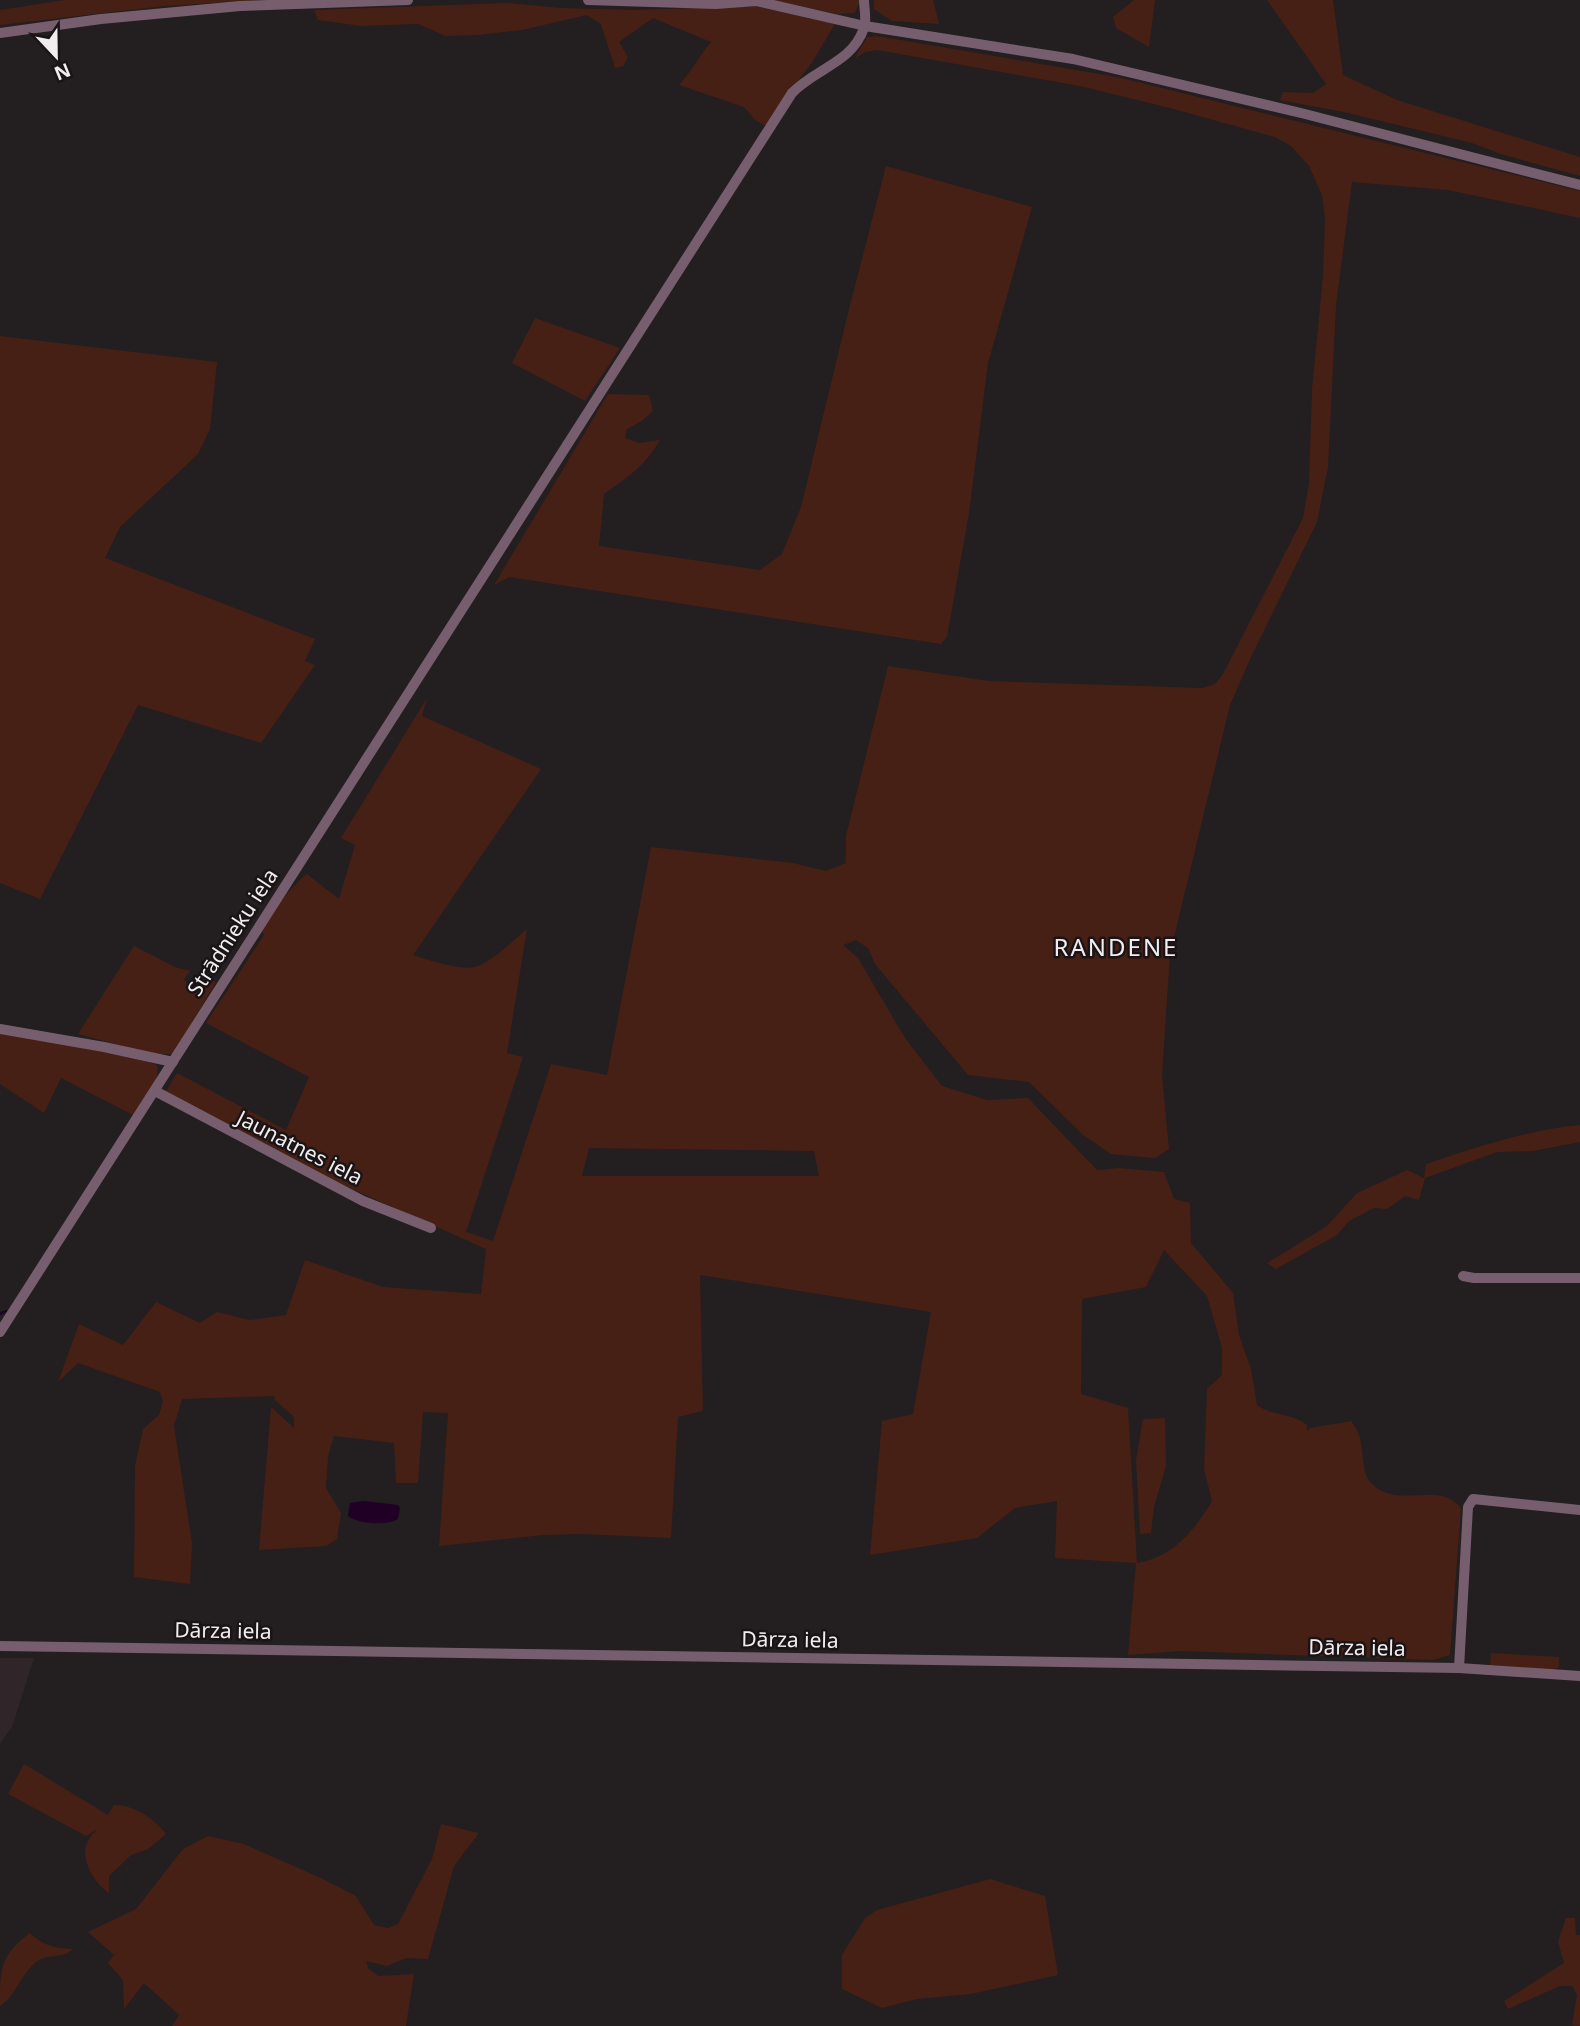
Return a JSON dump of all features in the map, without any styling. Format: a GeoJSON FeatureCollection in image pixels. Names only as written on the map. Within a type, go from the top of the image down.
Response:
{"type":"FeatureCollection","features":[{"type":"Feature","properties":{"kind":"street"},"geometry":{"type":"LineString","coordinates":[[0,33],[101,19],[240,6],[408,0]]}},
{"type":"Feature","properties":{"kind":"street"},"geometry":{"type":"LineString","coordinates":[[588,0],[716,4],[756,1],[865,26],[1073,59],[1306,114],[1580,185]]}},
{"type":"Feature","properties":{"kind":"street"},"geometry":{"type":"LineString","coordinates":[[864,0],[865,26]]}},
{"type":"Feature","properties":{"kind":"street","name":"Strādnieku iela"},"geometry":{"type":"LineString","coordinates":[[0,1332],[792,93],[804,81],[841,60],[851,51],[865,26]]}},
{"type":"Feature","properties":{"kind":"street"},"geometry":{"type":"LineString","coordinates":[[0,1029],[173,1062]]}},
{"type":"Feature","properties":{"kind":"street","name":"Jaunatnes iela"},"geometry":{"type":"LineString","coordinates":[[155,1091],[363,1201],[431,1228]]}},
{"type":"Feature","properties":{"kind":"street"},"geometry":{"type":"LineString","coordinates":[[1463,1276],[1580,1278]]}},
{"type":"Feature","properties":{"kind":"street"},"geometry":{"type":"LineString","coordinates":[[1459,1668],[1468,1507],[1473,1499],[1580,1510]]}},
{"type":"Feature","properties":{"kind":"street","name":"Dārza iela"},"geometry":{"type":"LineString","coordinates":[[0,1646],[1459,1668],[1580,1676]]}},
{"type":"Feature","properties":{"kind":"shaded area"},"geometry":{"type":"Polygon","coordinates":[[[65,0],[263,0],[164,6],[0,25],[0,10],[65,0]]]}},
{"type":"Feature","properties":{"kind":"shaded area"},"geometry":{"type":"Polygon","coordinates":[[[773,0],[860,0],[855,13],[838,14],[773,0]]]}},
{"type":"Feature","properties":{"kind":"shaded area"},"geometry":{"type":"Polygon","coordinates":[[[874,0],[933,0],[939,24],[892,21],[874,9],[874,0]]]}},
{"type":"Feature","properties":{"kind":"shaded area"},"geometry":{"type":"Polygon","coordinates":[[[1134,0],[1155,0],[1149,47],[1116,28],[1113,17],[1134,0]]]}},
{"type":"Feature","properties":{"kind":"shaded area"},"geometry":{"type":"Polygon","coordinates":[[[1267,0],[1333,0],[1343,75],[1397,100],[1580,157],[1580,176],[1472,143],[1344,112],[1280,100],[1283,92],[1313,93],[1326,84],[1267,0]]]}},
{"type":"Feature","properties":{"kind":"shaded area"},"geometry":{"type":"Polygon","coordinates":[[[507,3],[636,10],[754,6],[835,24],[811,64],[766,126],[755,120],[744,107],[679,85],[711,42],[653,18],[619,42],[628,57],[623,66],[615,68],[601,24],[587,15],[522,30],[446,36],[418,24],[361,26],[318,20],[314,10],[507,3]]]}},
{"type":"Feature","properties":{"kind":"shaded area"},"geometry":{"type":"Polygon","coordinates":[[[877,36],[1117,77],[1580,191],[1580,218],[1448,190],[1352,182],[1336,305],[1328,467],[1317,522],[1230,705],[1170,954],[1162,1076],[1169,1149],[1155,1158],[1111,1154],[1082,1134],[1029,1082],[968,1075],[875,964],[868,948],[856,940],[843,945],[858,958],[905,1038],[942,1086],[987,1100],[1028,1098],[1097,1170],[1119,1168],[1164,1172],[1174,1199],[1190,1203],[1191,1243],[1233,1293],[1239,1335],[1251,1369],[1257,1405],[1301,1421],[1307,1425],[1307,1431],[1310,1428],[1351,1421],[1361,1441],[1366,1473],[1371,1483],[1393,1495],[1441,1496],[1452,1500],[1461,1508],[1450,1655],[1433,1660],[1182,1651],[1128,1655],[1136,1563],[1055,1558],[1057,1501],[1015,1508],[977,1538],[870,1555],[882,1421],[913,1414],[931,1312],[700,1275],[703,1411],[678,1417],[671,1538],[544,1535],[439,1546],[448,1413],[423,1412],[418,1483],[396,1483],[394,1443],[334,1436],[328,1456],[326,1488],[341,1513],[337,1539],[326,1546],[259,1550],[271,1407],[294,1428],[294,1417],[274,1396],[182,1399],[174,1426],[192,1543],[190,1584],[134,1577],[135,1466],[143,1429],[159,1415],[163,1402],[160,1392],[78,1363],[58,1382],[79,1324],[123,1345],[156,1302],[200,1323],[217,1312],[250,1320],[286,1315],[305,1260],[383,1287],[481,1294],[486,1249],[332,1180],[165,1093],[177,1073],[286,1130],[309,1077],[206,1023],[264,935],[262,930],[271,914],[300,880],[307,874],[339,899],[355,845],[341,838],[427,698],[422,716],[541,769],[413,955],[446,965],[464,968],[478,966],[491,959],[527,929],[507,1053],[523,1057],[466,1232],[493,1241],[551,1064],[607,1075],[651,847],[793,863],[826,871],[846,863],[846,836],[888,666],[989,681],[1203,688],[1215,684],[1223,674],[1303,518],[1309,483],[1312,389],[1323,276],[1325,219],[1322,195],[1309,166],[1291,146],[1275,137],[1080,86],[877,50],[865,52],[855,58],[867,37],[877,36]],[[589,1148],[582,1176],[819,1176],[814,1151],[589,1148]],[[1164,1250],[1146,1287],[1082,1299],[1081,1394],[1128,1408],[1137,1563],[1172,1549],[1190,1532],[1212,1501],[1204,1469],[1207,1389],[1222,1375],[1222,1348],[1207,1296],[1164,1250]]]}},
{"type":"Feature","properties":{"kind":"shaded area"},"geometry":{"type":"Polygon","coordinates":[[[886,166],[1032,207],[988,363],[969,513],[947,637],[941,644],[509,577],[494,585],[608,394],[649,395],[653,411],[627,429],[625,438],[639,443],[660,440],[642,464],[604,494],[599,546],[760,570],[782,554],[801,507],[886,166]]]}},
{"type":"Feature","properties":{"kind":"shaded area"},"geometry":{"type":"Polygon","coordinates":[[[535,318],[620,348],[585,401],[512,363],[535,318]]]}},
{"type":"Feature","properties":{"kind":"shaded area"},"geometry":{"type":"Polygon","coordinates":[[[0,336],[217,362],[210,429],[198,454],[120,527],[105,558],[315,639],[305,661],[315,665],[261,743],[138,705],[40,899],[0,883],[0,336]]]}},
{"type":"Feature","properties":{"kind":"shaded area"},"geometry":{"type":"Polygon","coordinates":[[[134,946],[175,967],[190,971],[184,979],[193,994],[202,979],[216,982],[173,1054],[153,1054],[78,1034],[134,946]]]}},
{"type":"Feature","properties":{"kind":"shaded area"},"geometry":{"type":"Polygon","coordinates":[[[0,1032],[144,1060],[157,1065],[156,1079],[135,1116],[61,1078],[44,1113],[0,1084],[0,1032]]]}},
{"type":"Feature","properties":{"kind":"shaded area"},"geometry":{"type":"Polygon","coordinates":[[[1580,1125],[1580,1142],[1533,1151],[1497,1152],[1425,1178],[1419,1200],[1405,1196],[1387,1209],[1374,1208],[1349,1221],[1337,1235],[1276,1269],[1267,1263],[1327,1226],[1357,1193],[1407,1170],[1424,1178],[1426,1164],[1521,1135],[1580,1125]]]}},
{"type":"Feature","properties":{"kind":"shaded area"},"geometry":{"type":"Polygon","coordinates":[[[1165,1418],[1166,1466],[1154,1507],[1151,1533],[1140,1534],[1136,1460],[1143,1419],[1165,1418]]]}},
{"type":"Feature","properties":{"kind":"shaded area"},"geometry":{"type":"Polygon","coordinates":[[[364,1501],[398,1505],[398,1519],[387,1523],[373,1523],[358,1521],[348,1516],[350,1503],[364,1501]]]}},
{"type":"Feature","properties":{"kind":"shaded area"},"geometry":{"type":"Polygon","coordinates":[[[1491,1653],[1559,1657],[1559,1667],[1552,1670],[1490,1665],[1491,1653]]]}},
{"type":"Feature","properties":{"kind":"shaded area"},"geometry":{"type":"Polygon","coordinates":[[[0,1658],[34,1658],[12,1727],[0,1744],[0,1658]]]}},
{"type":"Feature","properties":{"kind":"shaded area"},"geometry":{"type":"Polygon","coordinates":[[[24,1764],[108,1815],[114,1805],[129,1807],[150,1818],[166,1834],[148,1849],[131,1855],[109,1876],[109,1893],[94,1878],[87,1864],[87,1843],[97,1829],[86,1836],[8,1794],[24,1764]]]}},
{"type":"Feature","properties":{"kind":"shaded area"},"geometry":{"type":"Polygon","coordinates":[[[441,1824],[479,1833],[454,1866],[428,1959],[406,1958],[387,1966],[366,1961],[368,1968],[378,1976],[414,1974],[406,2026],[172,2026],[179,2015],[144,1983],[124,2009],[123,1980],[108,1963],[114,1955],[88,1932],[136,1909],[183,1849],[208,1836],[244,1844],[323,1879],[356,1896],[374,1925],[388,1928],[398,1924],[432,1859],[441,1824]]]}},
{"type":"Feature","properties":{"kind":"shaded area"},"geometry":{"type":"Polygon","coordinates":[[[990,1879],[1045,1896],[1058,1975],[971,1994],[917,1999],[882,2008],[842,1989],[842,1955],[865,1918],[877,1910],[990,1879]]]}},
{"type":"Feature","properties":{"kind":"shaded area"},"geometry":{"type":"Polygon","coordinates":[[[1566,1918],[1575,1918],[1576,1935],[1580,1935],[1580,2026],[1572,2025],[1577,1995],[1572,1986],[1560,1986],[1508,2009],[1504,2001],[1564,1963],[1558,1942],[1566,1918]]]}},
{"type":"Feature","properties":{"kind":"shaded area"},"geometry":{"type":"Polygon","coordinates":[[[30,1933],[50,1946],[73,1949],[36,1962],[0,2006],[0,1982],[7,1956],[30,1933]]]}},
{"type":"Feature","properties":{"kind":"waterway"},"geometry":{"type":"LineString","coordinates":[[0,1314],[6,1311]]}},
{"type":"Feature","properties":{"kind":"district","name":"RANDENE"},"geometry":{"type":"Point","coordinates":[1116,946]}}]}
